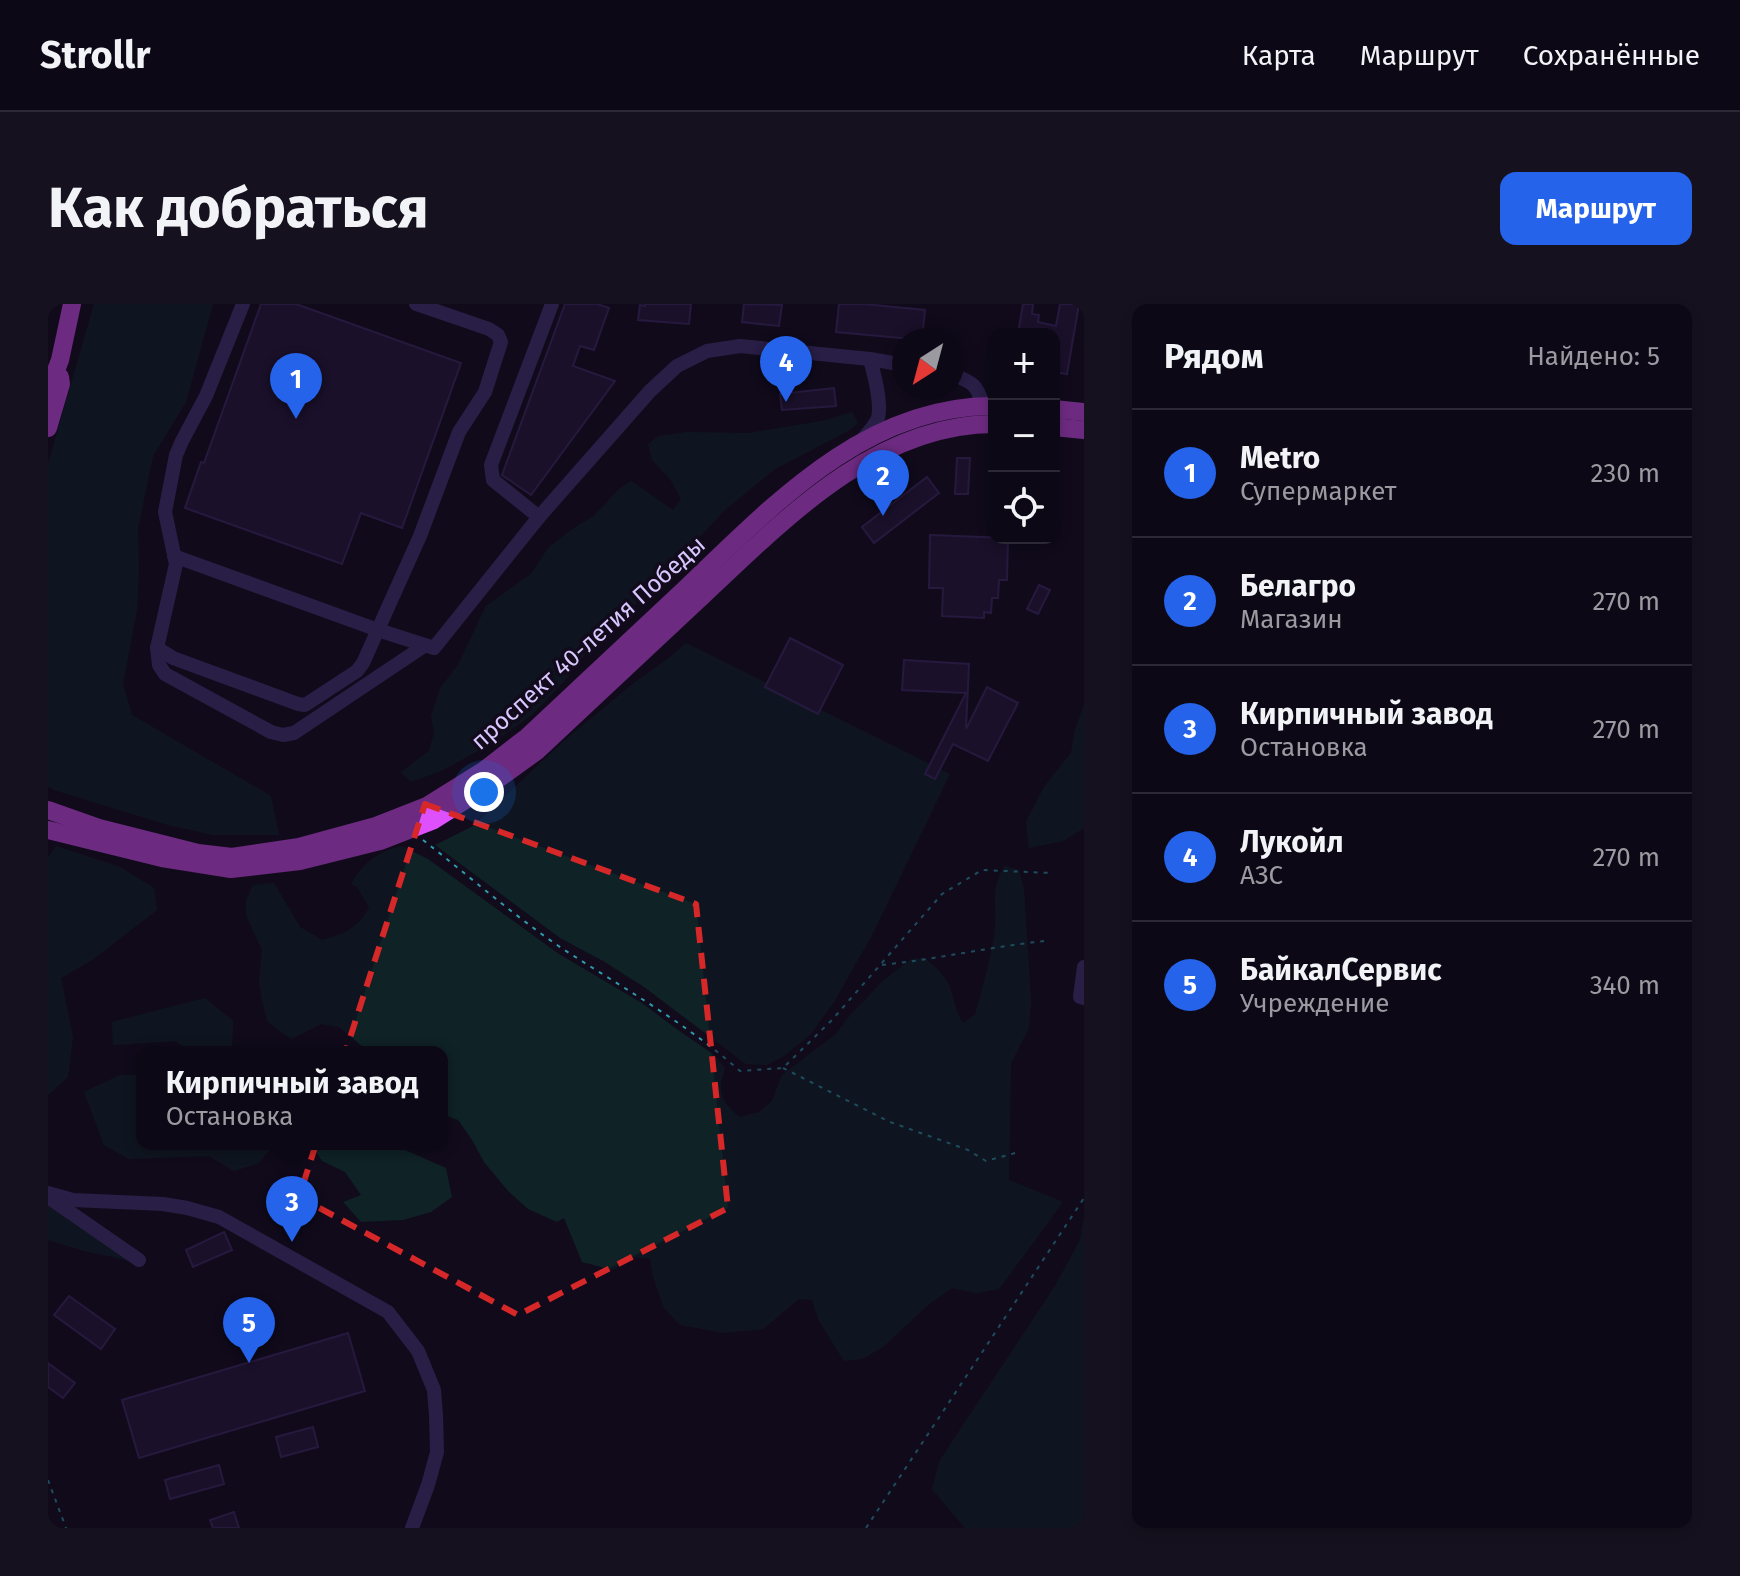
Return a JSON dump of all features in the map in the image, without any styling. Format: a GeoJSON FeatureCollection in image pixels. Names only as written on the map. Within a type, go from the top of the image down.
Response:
{"type":"FeatureCollection","features":[{"type":"Feature","properties":{"kind":"main road"},"geometry":{"type":"LineString","coordinates":[[48,391],[60,360],[72,304]]}},
{"type":"Feature","properties":{"kind":"main road"},"geometry":{"type":"LineString","coordinates":[[48,428],[61,384],[60,360]]}},
{"type":"Feature","properties":{"kind":"main road"},"geometry":{"type":"LineString","coordinates":[[1060,410],[1084,412]]}},
{"type":"Feature","properties":{"kind":"main road","name":"проспект 40-летия Победы"},"geometry":{"type":"LineString","coordinates":[[48,810],[99,828],[198,853],[232,857],[299,847],[376,826],[427,806],[483,771],[527,737],[778,501],[835,457],[881,432],[926,415],[988,415]]}},
{"type":"Feature","properties":{"kind":"main road","name":"проспект 40-летия Победы"},"geometry":{"type":"LineString","coordinates":[[48,830],[162,858],[231,869],[300,861],[380,841],[434,820],[537,751],[789,515],[844,474],[929,433],[988,415]]}},
{"type":"Feature","properties":{"kind":"main road"},"geometry":{"type":"LineString","coordinates":[[1060,428],[1084,430]]}},
{"type":"Feature","properties":{"kind":"street"},"geometry":{"type":"LineString","coordinates":[[243,304],[206,396],[176,455],[165,512],[176,564],[157,648],[159,665],[165,674],[271,732],[283,735],[294,733],[424,646]]}},
{"type":"Feature","properties":{"kind":"street"},"geometry":{"type":"LineString","coordinates":[[157,648],[173,658],[305,705],[360,669],[420,536],[459,432],[485,392],[501,342],[498,335],[489,329],[416,304]]}},
{"type":"Feature","properties":{"kind":"street"},"geometry":{"type":"LineString","coordinates":[[539,517],[493,480],[491,465],[552,304]]}},
{"type":"Feature","properties":{"kind":"street"},"geometry":{"type":"LineString","coordinates":[[174,556],[434,648],[539,517],[650,391],[677,366],[707,351],[740,346],[892,363]]}},
{"type":"Feature","properties":{"kind":"street"},"geometry":{"type":"LineString","coordinates":[[860,443],[877,421],[879,406],[870,359]]}},
{"type":"Feature","properties":{"kind":"street"},"geometry":{"type":"LineString","coordinates":[[964,379],[974,383],[988,413]]}},
{"type":"Feature","properties":{"kind":"street"},"geometry":{"type":"LineString","coordinates":[[1084,967],[1080,997],[1084,998]]}},
{"type":"Feature","properties":{"kind":"street"},"geometry":{"type":"LineString","coordinates":[[48,1195],[139,1260]]}},
{"type":"Feature","properties":{"kind":"street"},"geometry":{"type":"LineString","coordinates":[[48,1195],[73,1200],[163,1204],[219,1217],[388,1312],[418,1351],[434,1390],[437,1452],[412,1528]]}},
{"type":"Feature","properties":{"kind":"path"},"geometry":{"type":"LineString","coordinates":[[409,829],[562,948],[683,1026],[740,1071],[783,1068],[890,1122],[968,1150],[986,1161],[1019,1152]]}},
{"type":"Feature","properties":{"kind":"path"},"geometry":{"type":"LineString","coordinates":[[783,1068],[832,1020],[942,894],[982,870],[1051,873]]}},
{"type":"Feature","properties":{"kind":"path"},"geometry":{"type":"LineString","coordinates":[[881,966],[1044,941]]}},
{"type":"Feature","properties":{"kind":"path"},"geometry":{"type":"LineString","coordinates":[[866,1528],[1084,1198]]}},
{"type":"Feature","properties":{"kind":"path"},"geometry":{"type":"LineString","coordinates":[[48,1480],[66,1528]]}},
{"type":"Feature","properties":{"kind":"highlighted area"},"geometry":{"type":"Polygon","coordinates":[[[425,804],[696,904],[728,1208],[518,1315],[299,1197],[425,804]]]}},
{"type":"Feature","properties":{"kind":"green space"},"geometry":{"type":"Polygon","coordinates":[[[94,304],[213,304],[186,402],[153,456],[138,529],[137,609],[123,684],[132,715],[271,796],[279,835],[213,835],[168,825],[48,786],[48,464],[94,304]]]}},
{"type":"Feature","properties":{"kind":"green space"},"geometry":{"type":"Polygon","coordinates":[[[852,412],[858,423],[848,431],[775,469],[726,509],[623,617],[595,640],[570,675],[532,715],[491,744],[441,771],[411,782],[401,772],[429,751],[434,733],[431,716],[441,687],[458,665],[486,606],[531,574],[548,548],[594,516],[631,481],[673,510],[681,499],[670,479],[652,460],[648,444],[659,436],[687,432],[748,433],[822,421],[852,412]]]}},
{"type":"Feature","properties":{"kind":"green space"},"geometry":{"type":"Polygon","coordinates":[[[686,643],[950,774],[873,933],[834,1002],[810,1035],[767,1065],[746,1064],[644,987],[560,938],[435,845],[473,826],[565,740],[686,643]]]}},
{"type":"Feature","properties":{"kind":"green space"},"geometry":{"type":"Polygon","coordinates":[[[1084,705],[1084,828],[1063,841],[1029,848],[1026,822],[1044,787],[1071,753],[1075,729],[1084,705]]]}},
{"type":"Feature","properties":{"kind":"green space"},"geometry":{"type":"Polygon","coordinates":[[[56,846],[120,867],[154,888],[157,910],[92,960],[61,978],[73,1037],[68,1077],[48,1095],[48,858],[56,846]]]}},
{"type":"Feature","properties":{"kind":"green space"},"geometry":{"type":"Polygon","coordinates":[[[402,846],[428,859],[559,954],[642,1003],[713,1054],[725,1068],[721,1084],[724,1101],[740,1117],[759,1112],[772,1101],[782,1075],[836,1034],[883,981],[911,959],[925,958],[943,976],[963,1023],[975,1015],[994,937],[997,881],[1005,866],[1019,870],[1024,889],[1031,1001],[1029,1028],[1011,1063],[1009,1180],[1063,1202],[999,1289],[976,1293],[952,1288],[929,1304],[883,1347],[862,1359],[844,1361],[819,1321],[812,1300],[799,1299],[763,1329],[724,1333],[680,1325],[664,1308],[650,1259],[635,1257],[613,1270],[582,1262],[564,1218],[557,1222],[528,1209],[508,1191],[484,1162],[458,1120],[448,1116],[448,1046],[362,1046],[339,1027],[321,1024],[291,1039],[268,1022],[259,982],[262,950],[246,915],[246,901],[253,885],[274,883],[300,927],[322,940],[344,933],[361,920],[369,907],[357,887],[351,884],[360,870],[386,851],[402,846]]]}},
{"type":"Feature","properties":{"kind":"green space"},"geometry":{"type":"Polygon","coordinates":[[[205,998],[233,1021],[232,1046],[181,1046],[176,1041],[113,1045],[112,1022],[205,998]]]}},
{"type":"Feature","properties":{"kind":"green space"},"geometry":{"type":"Polygon","coordinates":[[[120,1075],[136,1075],[136,1150],[270,1150],[259,1163],[234,1171],[209,1156],[129,1159],[104,1145],[84,1092],[120,1075]]]}},
{"type":"Feature","properties":{"kind":"green space"},"geometry":{"type":"Polygon","coordinates":[[[315,1150],[405,1150],[446,1168],[452,1197],[431,1212],[403,1220],[361,1222],[343,1202],[361,1195],[345,1172],[322,1161],[315,1150]]]}},
{"type":"Feature","properties":{"kind":"green space"},"geometry":{"type":"Polygon","coordinates":[[[48,1205],[127,1260],[48,1240],[48,1205]]]}},
{"type":"Feature","properties":{"kind":"green space"},"geometry":{"type":"Polygon","coordinates":[[[1084,1217],[1084,1528],[965,1528],[932,1489],[940,1460],[1055,1286],[1080,1240],[1084,1217]]]}},
{"type":"Feature","properties":{"kind":"building"},"geometry":{"type":"Polygon","coordinates":[[[261,304],[296,304],[461,363],[402,528],[361,513],[342,564],[185,508],[261,304]]]}},
{"type":"Feature","properties":{"kind":"building"},"geometry":{"type":"Polygon","coordinates":[[[565,304],[597,304],[609,308],[594,350],[580,346],[573,366],[615,381],[531,495],[502,475],[565,304]]]}},
{"type":"Feature","properties":{"kind":"building"},"geometry":{"type":"Polygon","coordinates":[[[691,304],[689,324],[638,320],[640,305],[691,304]]]}},
{"type":"Feature","properties":{"kind":"building"},"geometry":{"type":"Polygon","coordinates":[[[744,304],[782,305],[779,326],[742,322],[744,304]]]}},
{"type":"Feature","properties":{"kind":"building"},"geometry":{"type":"Polygon","coordinates":[[[839,304],[925,310],[923,328],[892,328],[892,337],[836,332],[839,304]]]}},
{"type":"Feature","properties":{"kind":"building"},"geometry":{"type":"Polygon","coordinates":[[[1023,304],[1033,304],[1032,314],[1039,315],[1038,322],[1056,326],[1060,304],[1079,304],[1067,374],[1060,373],[1060,328],[1019,328],[1023,304]]]}},
{"type":"Feature","properties":{"kind":"building"},"geometry":{"type":"Polygon","coordinates":[[[834,388],[836,406],[782,410],[780,394],[834,388]]]}},
{"type":"Feature","properties":{"kind":"building"},"geometry":{"type":"Polygon","coordinates":[[[957,458],[970,458],[968,494],[955,494],[957,458]]]}},
{"type":"Feature","properties":{"kind":"building"},"geometry":{"type":"Polygon","coordinates":[[[927,477],[939,493],[874,543],[862,527],[927,477]]]}},
{"type":"Feature","properties":{"kind":"building"},"geometry":{"type":"Polygon","coordinates":[[[930,535],[988,537],[988,544],[1008,544],[1007,580],[999,580],[998,598],[992,598],[991,613],[984,612],[984,618],[942,616],[943,588],[929,588],[930,535]]]}},
{"type":"Feature","properties":{"kind":"building"},"geometry":{"type":"Polygon","coordinates":[[[1039,585],[1050,590],[1038,614],[1027,609],[1039,585]]]}},
{"type":"Feature","properties":{"kind":"building"},"geometry":{"type":"Polygon","coordinates":[[[790,638],[843,665],[818,714],[765,687],[790,638]]]}},
{"type":"Feature","properties":{"kind":"building"},"geometry":{"type":"Polygon","coordinates":[[[904,660],[969,664],[966,729],[987,687],[1018,703],[988,761],[953,744],[935,779],[925,774],[966,693],[902,690],[904,660]]]}},
{"type":"Feature","properties":{"kind":"building"},"geometry":{"type":"Polygon","coordinates":[[[224,1232],[232,1250],[193,1267],[186,1250],[224,1232]]]}},
{"type":"Feature","properties":{"kind":"building"},"geometry":{"type":"Polygon","coordinates":[[[69,1296],[115,1329],[101,1349],[54,1315],[69,1296]]]}},
{"type":"Feature","properties":{"kind":"building"},"geometry":{"type":"Polygon","coordinates":[[[348,1333],[365,1391],[139,1458],[122,1400],[348,1333]]]}},
{"type":"Feature","properties":{"kind":"building"},"geometry":{"type":"Polygon","coordinates":[[[48,1363],[75,1383],[63,1398],[48,1387],[48,1363]]]}},
{"type":"Feature","properties":{"kind":"building"},"geometry":{"type":"Polygon","coordinates":[[[313,1427],[318,1447],[281,1457],[276,1437],[313,1427]]]}},
{"type":"Feature","properties":{"kind":"building"},"geometry":{"type":"Polygon","coordinates":[[[219,1465],[224,1484],[170,1499],[165,1480],[219,1465]]]}},
{"type":"Feature","properties":{"kind":"building"},"geometry":{"type":"Polygon","coordinates":[[[234,1512],[239,1528],[213,1528],[210,1520],[234,1512]]]}},
{"type":"Feature","properties":{"kind":"place","name":"Лукойл"},"geometry":{"type":"Point","coordinates":[786,402]}},
{"type":"Feature","properties":{"kind":"place","name":"Metro"},"geometry":{"type":"Point","coordinates":[296,419]}},
{"type":"Feature","properties":{"kind":"place","name":"Белагро"},"geometry":{"type":"Point","coordinates":[883,516]}},
{"type":"Feature","properties":{"kind":"place","name":"Кирпичный завод"},"geometry":{"type":"Point","coordinates":[292,1242]}},
{"type":"Feature","properties":{"kind":"place","name":"БайкалСервис"},"geometry":{"type":"Point","coordinates":[249,1363]}}]}
